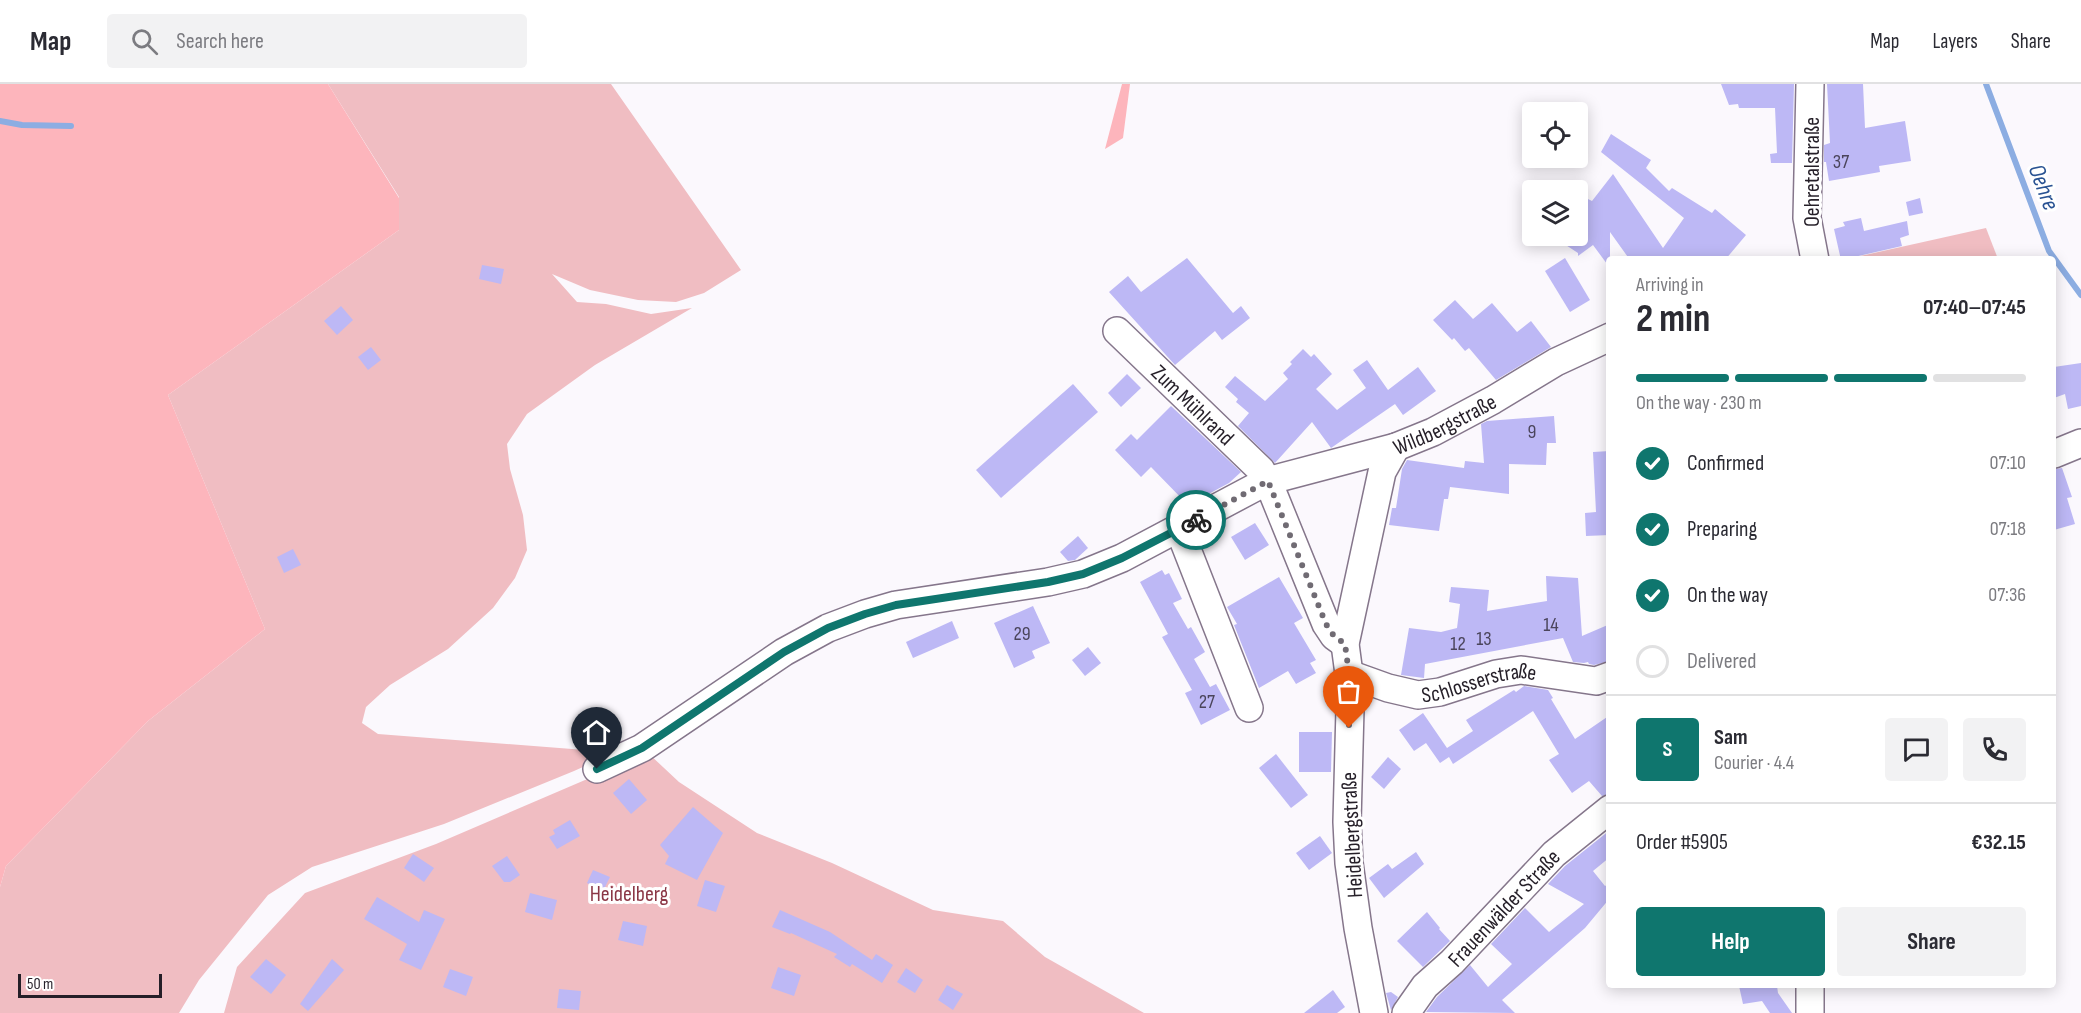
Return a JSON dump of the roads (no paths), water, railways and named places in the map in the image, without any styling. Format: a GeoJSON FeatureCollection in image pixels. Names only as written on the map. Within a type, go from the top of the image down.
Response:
{"type":"FeatureCollection","features":[{"type":"Feature","properties":{"kind":"street","name":"Oehretalstraße"},"geometry":{"type":"LineString","coordinates":[[1810,84],[1807,218],[1811,256]]}},
{"type":"Feature","properties":{"kind":"street","name":"Zum Mühlrand"},"geometry":{"type":"LineString","coordinates":[[1117,331],[1261,470],[1268,481]]}},
{"type":"Feature","properties":{"kind":"street","name":"Wildbergstraße"},"geometry":{"type":"LineString","coordinates":[[597,769],[642,748],[784,652],[828,628],[896,605],[1048,582],[1083,574],[1179,530],[1268,481],[1396,447],[1433,432],[1493,400],[1556,362],[1606,339]]}},
{"type":"Feature","properties":{"kind":"street"},"geometry":{"type":"LineString","coordinates":[[2056,453],[2081,443]]}},
{"type":"Feature","properties":{"kind":"street","name":"Heidelbergstraße"},"geometry":{"type":"LineString","coordinates":[[1374,1013],[1348,863],[1350,709],[1345,644],[1382,472],[1396,447]]}},
{"type":"Feature","properties":{"kind":"street"},"geometry":{"type":"LineString","coordinates":[[1268,481],[1326,624],[1334,636],[1345,644]]}},
{"type":"Feature","properties":{"kind":"street"},"geometry":{"type":"LineString","coordinates":[[1179,530],[1249,708]]}},
{"type":"Feature","properties":{"kind":"street","name":"Schlosserstraße"},"geometry":{"type":"LineString","coordinates":[[1349,674],[1388,688],[1418,694],[1440,692],[1496,674],[1521,670],[1596,681],[1606,677]]}},
{"type":"Feature","properties":{"kind":"street","name":"Frauenwälder Straße"},"geometry":{"type":"LineString","coordinates":[[1406,1013],[1425,986],[1452,962],[1554,854],[1606,812]]}},
{"type":"Feature","properties":{"kind":"street"},"geometry":{"type":"LineString","coordinates":[[1810,988],[1810,1013]]}},
{"type":"Feature","properties":{"kind":"waterway","name":"Oehre"},"geometry":{"type":"LineString","coordinates":[[1986,84],[2053,256]]}},
{"type":"Feature","properties":{"kind":"waterway"},"geometry":{"type":"LineString","coordinates":[[0,121],[22,125],[71,126]]}},
{"type":"Feature","properties":{"kind":"waterway","name":"Oehre"},"geometry":{"type":"LineString","coordinates":[[2056,261],[2081,295]]}},
{"type":"Feature","properties":{"kind":"park label","name":"Heidelberg"},"geometry":{"type":"Point","coordinates":[629,893]}}]}
